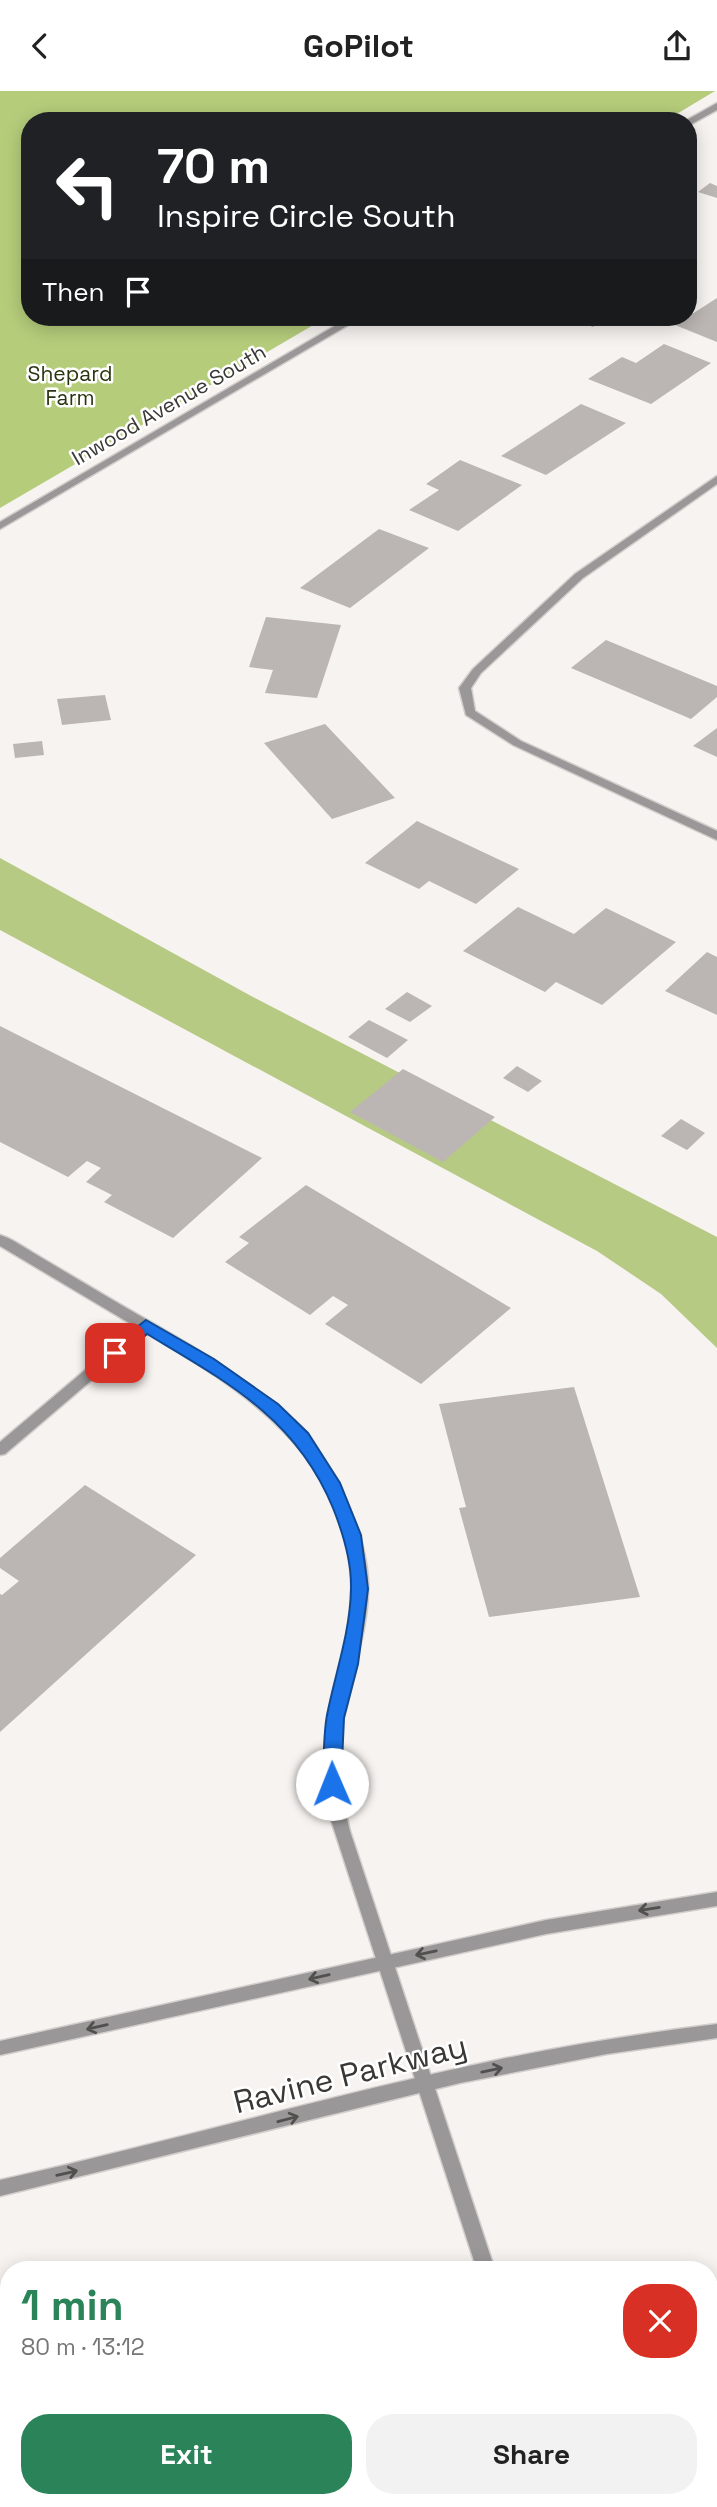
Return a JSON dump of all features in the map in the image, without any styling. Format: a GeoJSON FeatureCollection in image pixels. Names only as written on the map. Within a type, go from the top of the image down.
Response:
{"type":"FeatureCollection","features":[{"type":"Feature","properties":{"kind":"street"},"geometry":{"type":"LineString","coordinates":[[697,118],[717,106]]}},
{"type":"Feature","properties":{"kind":"street","name":"Inwood Avenue South"},"geometry":{"type":"LineString","coordinates":[[0,526],[342,326]]}},
{"type":"Feature","properties":{"kind":"street"},"geometry":{"type":"LineString","coordinates":[[717,479],[579,576],[486,662],[466,688],[470,713],[517,743],[717,837]]}},
{"type":"Feature","properties":{"kind":"street"},"geometry":{"type":"LineString","coordinates":[[0,1240],[233,1379],[273,1408],[313,1452],[346,1517],[357,1553],[360,1589],[349,1664],[335,1718],[332,1784],[342,1831],[483,2261]]}},
{"type":"Feature","properties":{"kind":"street"},"geometry":{"type":"LineString","coordinates":[[0,1450],[146,1326]]}},
{"type":"Feature","properties":{"kind":"street"},"geometry":{"type":"LineString","coordinates":[[0,2048],[593,1918],[717,1899]]}},
{"type":"Feature","properties":{"kind":"street","name":"Ravine Parkway"},"geometry":{"type":"LineString","coordinates":[[0,2188],[240,2131],[425,2083],[597,2050],[717,2031]]}},
{"type":"Feature","properties":{"kind":"green space","name":"Shepard Farm"},"geometry":{"type":"Polygon","coordinates":[[[0,91],[715,91],[680,112],[21,112],[21,326],[312,326],[0,508],[0,91]]]}},
{"type":"Feature","properties":{"kind":"green space"},"geometry":{"type":"Polygon","coordinates":[[[0,858],[253,997],[717,1237],[717,1348],[661,1294],[597,1251],[0,930],[0,858]]]}},
{"type":"Feature","properties":{"kind":"building"},"geometry":{"type":"Polygon","coordinates":[[[710,183],[717,186],[717,198],[698,192],[710,183]]]}},
{"type":"Feature","properties":{"kind":"building"},"geometry":{"type":"Polygon","coordinates":[[[717,298],[717,342],[677,326],[697,326],[697,311],[717,298]]]}},
{"type":"Feature","properties":{"kind":"building"},"geometry":{"type":"Polygon","coordinates":[[[664,344],[711,363],[651,404],[588,379],[622,357],[636,363],[664,344]]]}},
{"type":"Feature","properties":{"kind":"building"},"geometry":{"type":"Polygon","coordinates":[[[581,404],[626,423],[546,475],[501,456],[581,404]]]}},
{"type":"Feature","properties":{"kind":"building"},"geometry":{"type":"Polygon","coordinates":[[[460,460],[522,485],[458,531],[409,510],[439,490],[426,484],[460,460]]]}},
{"type":"Feature","properties":{"kind":"building"},"geometry":{"type":"Polygon","coordinates":[[[379,529],[429,548],[350,608],[300,588],[379,529]]]}},
{"type":"Feature","properties":{"kind":"building"},"geometry":{"type":"Polygon","coordinates":[[[266,617],[341,625],[317,698],[265,693],[273,670],[249,667],[266,617]]]}},
{"type":"Feature","properties":{"kind":"building"},"geometry":{"type":"Polygon","coordinates":[[[606,640],[717,686],[717,697],[691,719],[571,668],[606,640]]]}},
{"type":"Feature","properties":{"kind":"building"},"geometry":{"type":"Polygon","coordinates":[[[105,695],[111,720],[62,725],[57,699],[105,695]]]}},
{"type":"Feature","properties":{"kind":"building"},"geometry":{"type":"Polygon","coordinates":[[[325,724],[395,798],[332,819],[264,743],[325,724]]]}},
{"type":"Feature","properties":{"kind":"building"},"geometry":{"type":"Polygon","coordinates":[[[717,728],[717,757],[693,746],[717,728]]]}},
{"type":"Feature","properties":{"kind":"building"},"geometry":{"type":"Polygon","coordinates":[[[42,741],[44,755],[15,758],[13,744],[42,741]]]}},
{"type":"Feature","properties":{"kind":"building"},"geometry":{"type":"Polygon","coordinates":[[[417,821],[519,869],[476,904],[429,881],[419,889],[365,863],[417,821]]]}},
{"type":"Feature","properties":{"kind":"building"},"geometry":{"type":"Polygon","coordinates":[[[518,907],[574,934],[606,908],[676,942],[602,1005],[556,982],[545,992],[463,951],[518,907]]]}},
{"type":"Feature","properties":{"kind":"building"},"geometry":{"type":"Polygon","coordinates":[[[707,952],[717,957],[717,1015],[665,991],[707,952]]]}},
{"type":"Feature","properties":{"kind":"building"},"geometry":{"type":"Polygon","coordinates":[[[407,992],[432,1006],[410,1022],[385,1009],[407,992]]]}},
{"type":"Feature","properties":{"kind":"building"},"geometry":{"type":"Polygon","coordinates":[[[369,1020],[408,1040],[387,1058],[348,1037],[369,1020]]]}},
{"type":"Feature","properties":{"kind":"building"},"geometry":{"type":"Polygon","coordinates":[[[0,1026],[262,1158],[173,1238],[104,1202],[112,1195],[86,1182],[101,1168],[87,1161],[68,1177],[0,1142],[0,1026]]]}},
{"type":"Feature","properties":{"kind":"building"},"geometry":{"type":"Polygon","coordinates":[[[517,1066],[542,1081],[528,1092],[503,1078],[517,1066]]]}},
{"type":"Feature","properties":{"kind":"building"},"geometry":{"type":"Polygon","coordinates":[[[403,1069],[495,1117],[443,1162],[350,1112],[403,1069]]]}},
{"type":"Feature","properties":{"kind":"building"},"geometry":{"type":"Polygon","coordinates":[[[681,1119],[705,1133],[687,1150],[661,1136],[681,1119]]]}},
{"type":"Feature","properties":{"kind":"building"},"geometry":{"type":"Polygon","coordinates":[[[306,1185],[511,1308],[421,1384],[325,1324],[348,1305],[333,1296],[310,1315],[225,1262],[249,1243],[239,1237],[306,1185]]]}},
{"type":"Feature","properties":{"kind":"building"},"geometry":{"type":"Polygon","coordinates":[[[574,1387],[640,1597],[489,1617],[459,1508],[466,1507],[439,1404],[574,1387]]]}},
{"type":"Feature","properties":{"kind":"building"},"geometry":{"type":"Polygon","coordinates":[[[85,1485],[196,1555],[0,1732],[0,1594],[19,1581],[0,1568],[0,1558],[85,1485]]]}},
{"type":"Feature","properties":{"kind":"route"},"geometry":{"type":"LineString","coordinates":[[115,1353],[146,1326],[208,1363],[273,1408],[313,1452],[331,1483],[353,1535],[360,1589],[349,1664],[335,1718],[332,1784]]}}]}
